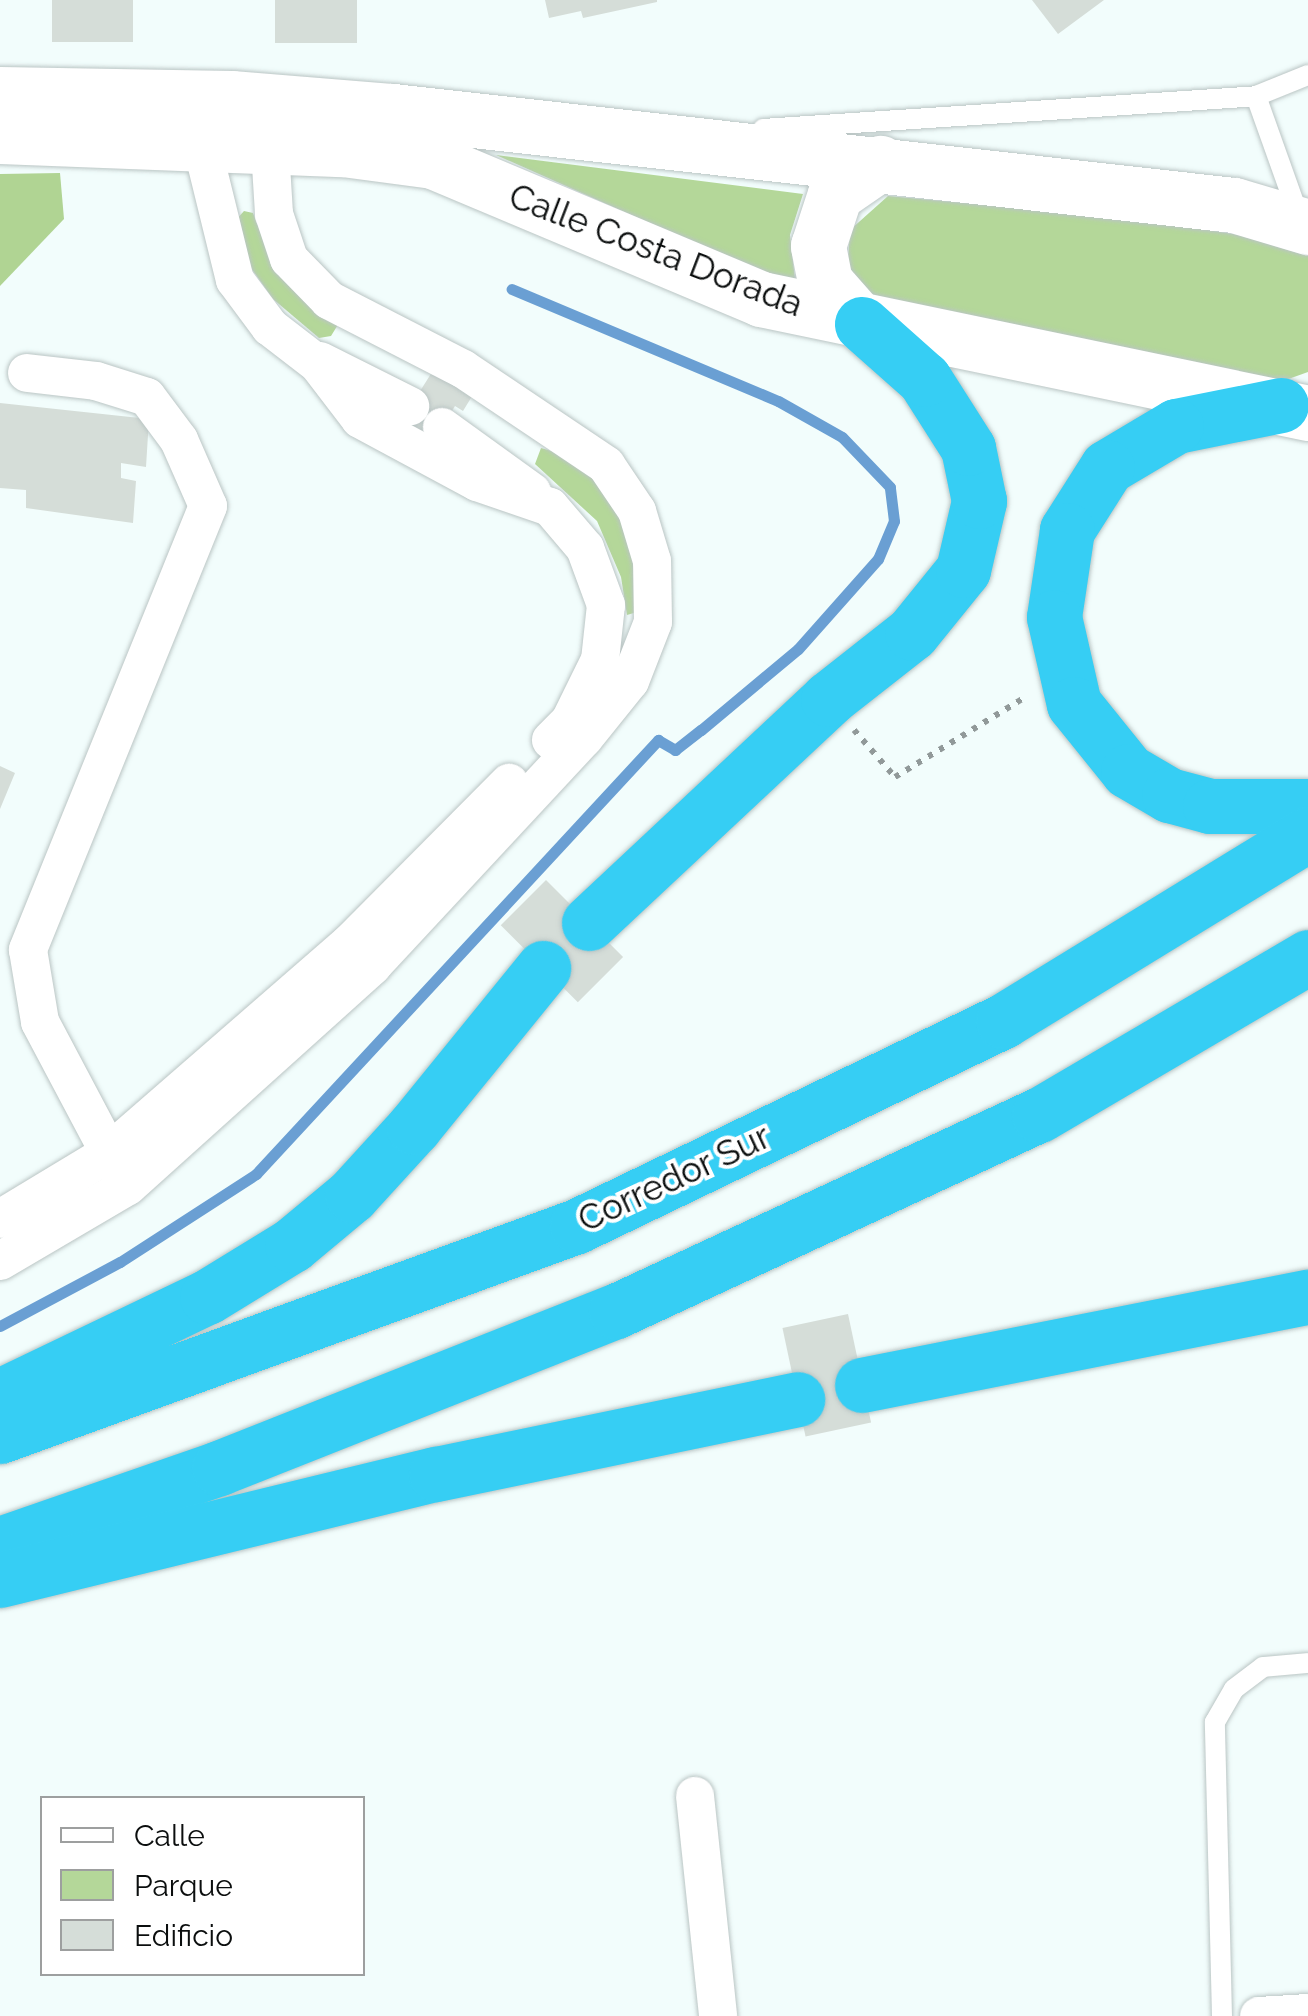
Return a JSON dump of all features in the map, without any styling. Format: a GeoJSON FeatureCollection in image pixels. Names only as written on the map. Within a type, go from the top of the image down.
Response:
{"type":"FeatureCollection","features":[{"type":"Feature","properties":{"kind":"highway"},"geometry":{"type":"LineString","coordinates":[[589,923],[828,700],[933,613],[964,570],[977,524],[975,471],[958,428],[915,369],[862,324]]}},
{"type":"Feature","properties":{"kind":"highway"},"geometry":{"type":"LineString","coordinates":[[1299,406],[1176,426],[1130,449],[1091,486],[1068,530],[1055,588],[1062,674],[1087,727],[1147,783],[1210,806],[1308,806]]}},
{"type":"Feature","properties":{"kind":"highway","name":"Corredor Sur"},"geometry":{"type":"LineString","coordinates":[[0,1436],[576,1226],[1003,1020],[1308,834]]}},
{"type":"Feature","properties":{"kind":"highway"},"geometry":{"type":"LineString","coordinates":[[0,1544],[219,1468],[616,1311],[1039,1114],[1308,957]]}},
{"type":"Feature","properties":{"kind":"highway"},"geometry":{"type":"LineString","coordinates":[[0,1396],[207,1297],[292,1245],[352,1196],[414,1127],[543,968]]}},
{"type":"Feature","properties":{"kind":"highway"},"geometry":{"type":"LineString","coordinates":[[862,1385],[1308,1297]]}},
{"type":"Feature","properties":{"kind":"highway"},"geometry":{"type":"LineString","coordinates":[[0,1580],[436,1474],[797,1399]]}},
{"type":"Feature","properties":{"kind":"main road","name":"Calle Costa Dorada"},"geometry":{"type":"LineString","coordinates":[[0,94],[231,98],[642,137],[1234,206],[1305,226]]}},
{"type":"Feature","properties":{"kind":"main road","name":"Calle Costa Dorada"},"geometry":{"type":"LineString","coordinates":[[0,136],[270,148],[433,161],[761,298],[862,324],[1299,406]]}},
{"type":"Feature","properties":{"kind":"main road"},"geometry":{"type":"LineString","coordinates":[[862,324],[825,282],[818,246],[835,194],[880,163]]}},
{"type":"Feature","properties":{"kind":"street"},"geometry":{"type":"LineString","coordinates":[[0,1219],[106,1155],[350,943],[570,721],[600,660],[606,605],[585,548],[550,507],[426,416],[309,356],[270,328],[234,280],[202,146]]}},
{"type":"Feature","properties":{"kind":"street"},"geometry":{"type":"LineString","coordinates":[[0,1261],[128,1186],[372,966],[584,738],[630,681],[653,622],[652,560],[637,511],[606,466],[463,368],[329,300],[288,259],[274,214],[270,148]]}},
{"type":"Feature","properties":{"kind":"street"},"geometry":{"type":"LineString","coordinates":[[309,356],[375,429],[477,482],[550,507]]}},
{"type":"Feature","properties":{"kind":"street"},"geometry":{"type":"LineString","coordinates":[[27,373],[96,381],[147,397],[179,440],[208,506],[28,950],[40,1022],[106,1155],[128,1186]]}},
{"type":"Feature","properties":{"kind":"street"},"geometry":{"type":"LineString","coordinates":[[695,1796],[718,2016]]}},
{"type":"Feature","properties":{"kind":"street"},"geometry":{"type":"LineString","coordinates":[[1260,2016],[1308,2012]]}},
{"type":"Feature","properties":{"kind":"lane"},"geometry":{"type":"LineString","coordinates":[[642,137],[1256,96],[1308,76]]}},
{"type":"Feature","properties":{"kind":"lane"},"geometry":{"type":"LineString","coordinates":[[1256,96],[1305,226]]}},
{"type":"Feature","properties":{"kind":"lane"},"geometry":{"type":"LineString","coordinates":[[1222,2016],[1216,1722],[1234,1689],[1264,1667],[1308,1663]]}},
{"type":"Feature","properties":{"kind":"path"},"geometry":{"type":"LineString","coordinates":[[828,700],[895,777],[1062,674]]}},
{"type":"Feature","properties":{"kind":"green space"},"geometry":{"type":"Polygon","coordinates":[[[496,155],[803,194],[790,235],[796,288],[496,155]]]}},
{"type":"Feature","properties":{"kind":"green space"},"geometry":{"type":"Polygon","coordinates":[[[60,173],[64,219],[0,286],[0,174],[60,173]]]}},
{"type":"Feature","properties":{"kind":"green space"},"geometry":{"type":"Polygon","coordinates":[[[888,196],[1138,219],[1239,235],[1308,256],[1308,372],[1280,382],[861,293],[848,262],[850,230],[888,196]]]}},
{"type":"Feature","properties":{"kind":"green space"},"geometry":{"type":"Polygon","coordinates":[[[244,211],[253,213],[272,263],[339,323],[331,336],[319,338],[273,299],[249,265],[235,221],[244,211]]]}},
{"type":"Feature","properties":{"kind":"green space"},"geometry":{"type":"Polygon","coordinates":[[[541,448],[569,456],[603,484],[637,547],[637,612],[627,615],[621,577],[597,521],[535,464],[541,448]]]}},
{"type":"Feature","properties":{"kind":"building"},"geometry":{"type":"Polygon","coordinates":[[[52,0],[133,0],[133,42],[52,42],[52,0]]]}},
{"type":"Feature","properties":{"kind":"building"},"geometry":{"type":"Polygon","coordinates":[[[275,0],[357,0],[357,43],[275,43],[275,0]]]}},
{"type":"Feature","properties":{"kind":"building"},"geometry":{"type":"Polygon","coordinates":[[[545,0],[657,2],[583,18],[581,11],[549,18],[545,0]]]}},
{"type":"Feature","properties":{"kind":"building"},"geometry":{"type":"Polygon","coordinates":[[[1032,0],[1104,0],[1058,34],[1032,0]]]}},
{"type":"Feature","properties":{"kind":"building"},"geometry":{"type":"Polygon","coordinates":[[[434,369],[474,393],[463,411],[455,406],[430,446],[398,426],[434,369]]]}},
{"type":"Feature","properties":{"kind":"building"},"geometry":{"type":"Polygon","coordinates":[[[0,403],[149,419],[146,467],[121,463],[121,478],[136,481],[133,523],[26,508],[26,490],[0,488],[0,403]]]}},
{"type":"Feature","properties":{"kind":"building"},"geometry":{"type":"Polygon","coordinates":[[[0,766],[15,773],[0,809],[0,766]]]}},
{"type":"Feature","properties":{"kind":"building"},"geometry":{"type":"Polygon","coordinates":[[[546,880],[623,957],[578,1002],[501,925],[546,880]]]}},
{"type":"Feature","properties":{"kind":"building"},"geometry":{"type":"Polygon","coordinates":[[[848,1314],[871,1423],[806,1437],[782,1328],[848,1314]]]}},
{"type":"Feature","properties":{"kind":"waterway"},"geometry":{"type":"LineString","coordinates":[[0,1326],[120,1262],[256,1174],[658,740],[675,750],[701,730],[798,649],[878,559],[894,521],[890,487],[842,437],[778,401],[512,289]]}}]}
